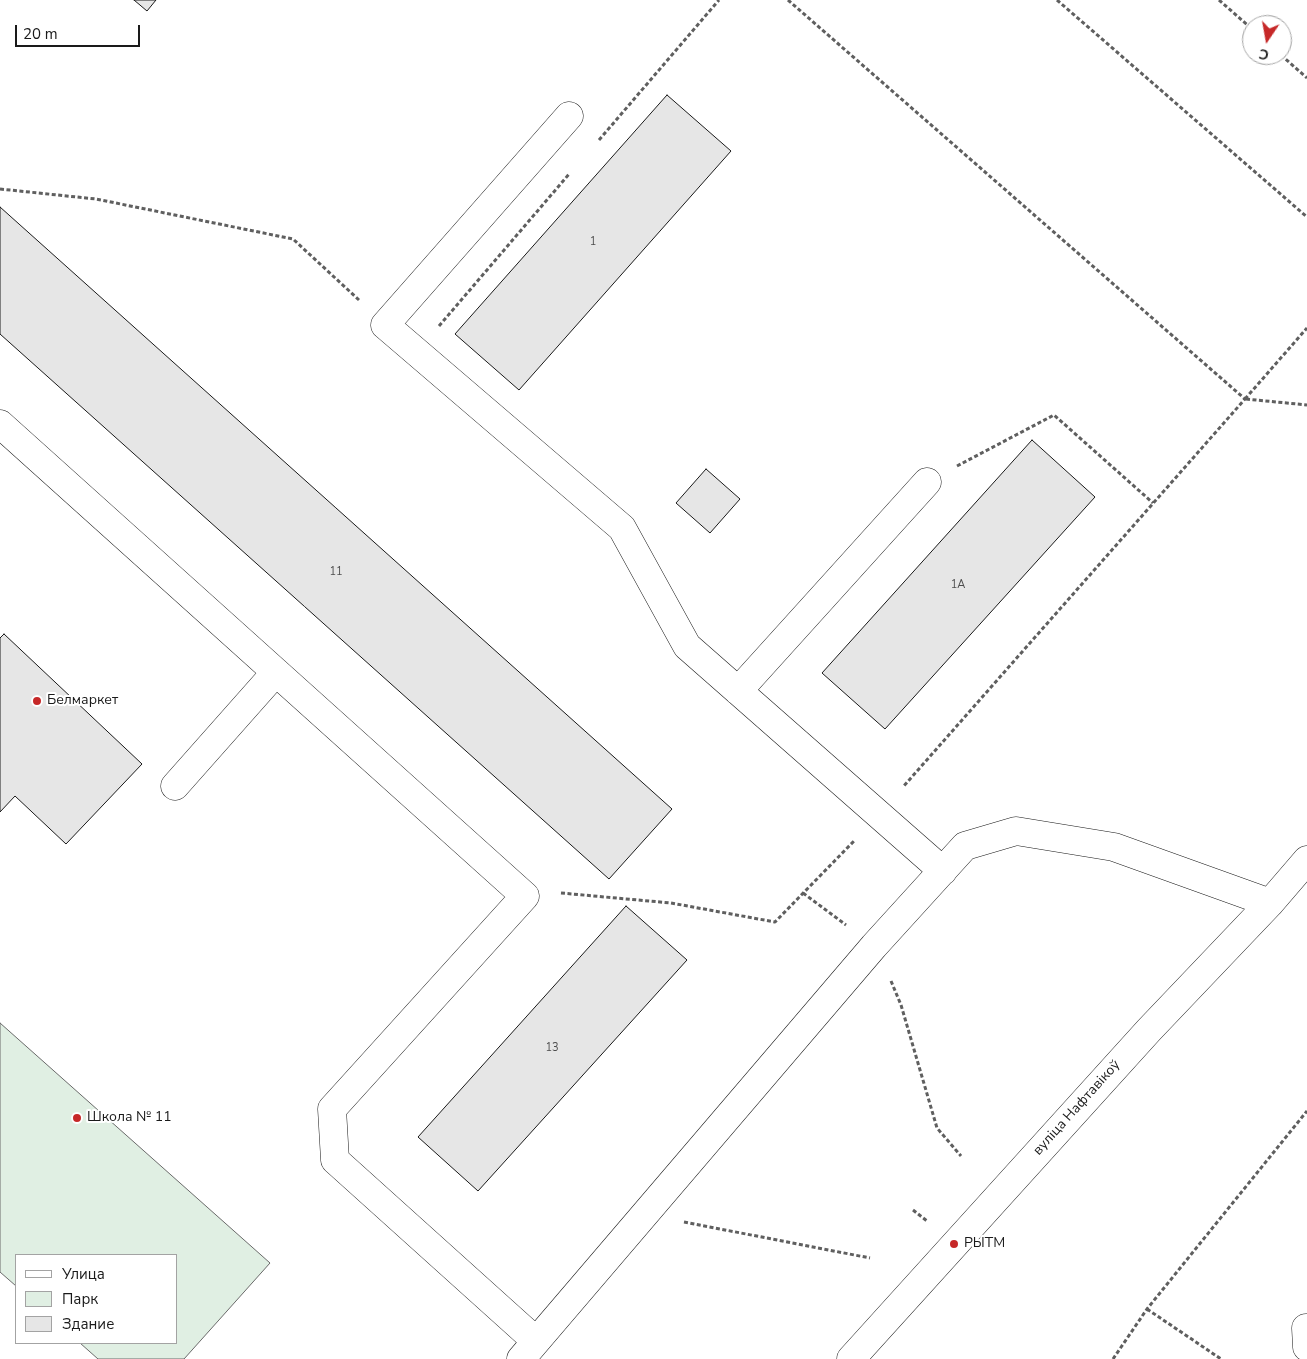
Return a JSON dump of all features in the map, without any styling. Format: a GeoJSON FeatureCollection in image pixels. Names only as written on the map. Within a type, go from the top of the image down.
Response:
{"type":"FeatureCollection","features":[{"type":"Feature","properties":{"kind":"street"},"geometry":{"type":"LineString","coordinates":[[569,116],[385,325],[622,528],[687,646],[943,871]]}},
{"type":"Feature","properties":{"kind":"street"},"geometry":{"type":"LineString","coordinates":[[0,424],[525,896],[332,1109],[335,1160],[528,1350],[874,946],[965,846],[1016,831],[1114,847],[1270,902]]}},
{"type":"Feature","properties":{"kind":"street"},"geometry":{"type":"LineString","coordinates":[[738,691],[928,482]]}},
{"type":"Feature","properties":{"kind":"street"},"geometry":{"type":"LineString","coordinates":[[175,786],[276,672]]}},
{"type":"Feature","properties":{"kind":"street","name":"вуліца Нафтавікоў"},"geometry":{"type":"LineString","coordinates":[[851,1359],[1149,1030],[1307,860]]}},
{"type":"Feature","properties":{"kind":"street"},"geometry":{"type":"LineString","coordinates":[[1307,1328],[1307,1347]]}},
{"type":"Feature","properties":{"kind":"path"},"geometry":{"type":"LineString","coordinates":[[597,142],[719,0]]}},
{"type":"Feature","properties":{"kind":"path"},"geometry":{"type":"LineString","coordinates":[[788,0],[1245,399],[1307,406]]}},
{"type":"Feature","properties":{"kind":"path"},"geometry":{"type":"LineString","coordinates":[[1057,0],[1307,217]]}},
{"type":"Feature","properties":{"kind":"path"},"geometry":{"type":"LineString","coordinates":[[1219,0],[1242,21]]}},
{"type":"Feature","properties":{"kind":"path"},"geometry":{"type":"LineString","coordinates":[[1292,65],[1307,78]]}},
{"type":"Feature","properties":{"kind":"path"},"geometry":{"type":"LineString","coordinates":[[417,352],[571,172]]}},
{"type":"Feature","properties":{"kind":"path"},"geometry":{"type":"LineString","coordinates":[[0,189],[96,199],[293,239],[385,325]]}},
{"type":"Feature","properties":{"kind":"path"},"geometry":{"type":"LineString","coordinates":[[518,889],[671,903],[775,922],[879,814],[1307,328]]}},
{"type":"Feature","properties":{"kind":"path"},"geometry":{"type":"LineString","coordinates":[[928,482],[1054,415],[1153,503]]}},
{"type":"Feature","properties":{"kind":"path"},"geometry":{"type":"LineString","coordinates":[[803,893],[874,946],[901,1005],[937,1128],[961,1156]]}},
{"type":"Feature","properties":{"kind":"path"},"geometry":{"type":"LineString","coordinates":[[1114,1359],[1147,1309],[1307,1110]]}},
{"type":"Feature","properties":{"kind":"path"},"geometry":{"type":"LineString","coordinates":[[644,1215],[870,1258]]}},
{"type":"Feature","properties":{"kind":"path"},"geometry":{"type":"LineString","coordinates":[[1147,1309],[1221,1359]]}},
{"type":"Feature","properties":{"kind":"green space"},"geometry":{"type":"Polygon","coordinates":[[[0,1023],[270,1263],[184,1359],[98,1359],[81,1344],[178,1344],[178,1254],[15,1254],[15,1285],[0,1272],[0,1023]]]}},
{"type":"Feature","properties":{"kind":"building"},"geometry":{"type":"Polygon","coordinates":[[[134,0],[156,0],[147,11],[134,0]]]}},
{"type":"Feature","properties":{"kind":"building"},"geometry":{"type":"Polygon","coordinates":[[[667,95],[731,151],[519,390],[455,334],[667,95]]]}},
{"type":"Feature","properties":{"kind":"building"},"geometry":{"type":"Polygon","coordinates":[[[0,207],[672,809],[609,879],[0,334],[0,207]]]}},
{"type":"Feature","properties":{"kind":"building"},"geometry":{"type":"Polygon","coordinates":[[[1032,440],[1095,497],[885,729],[822,673],[1032,440]]]}},
{"type":"Feature","properties":{"kind":"building"},"geometry":{"type":"Polygon","coordinates":[[[706,469],[740,499],[710,533],[676,503],[706,469]]]}},
{"type":"Feature","properties":{"kind":"building","name":"Белмаркет"},"geometry":{"type":"Polygon","coordinates":[[[4,634],[142,764],[66,844],[15,796],[0,812],[0,638],[4,634]]]}},
{"type":"Feature","properties":{"kind":"building"},"geometry":{"type":"Polygon","coordinates":[[[626,906],[687,960],[478,1191],[418,1137],[626,906]]]}},
{"type":"Feature","properties":{"kind":"place","name":"Белмаркет"},"geometry":{"type":"Point","coordinates":[37,701]}},
{"type":"Feature","properties":{"kind":"place","name":"Школа № 11"},"geometry":{"type":"Point","coordinates":[77,1118]}},
{"type":"Feature","properties":{"kind":"place","name":"РЫТМ"},"geometry":{"type":"Point","coordinates":[954,1244]}}]}
